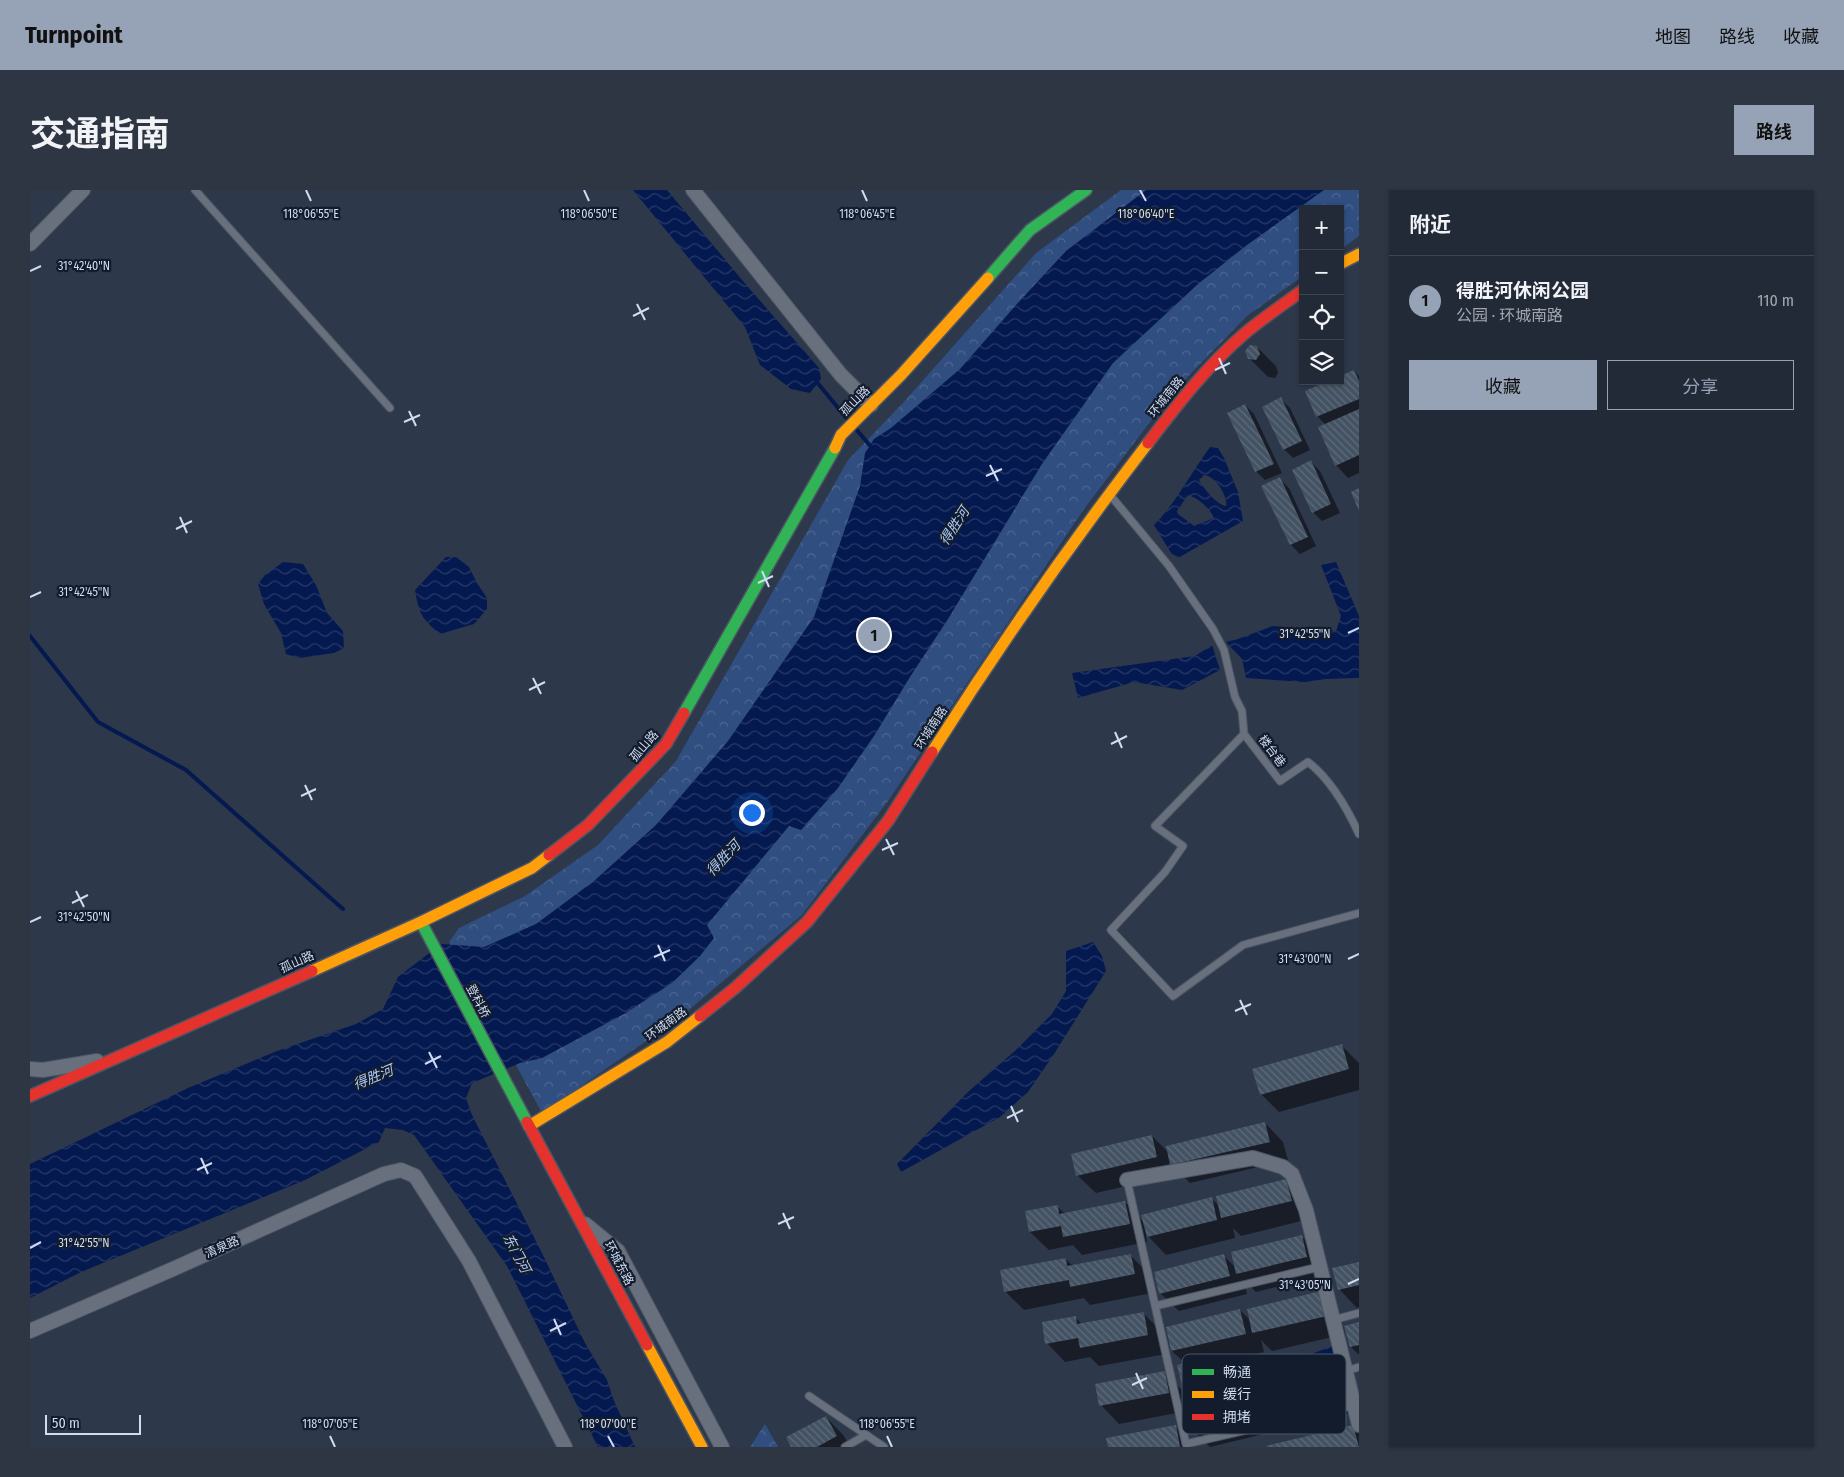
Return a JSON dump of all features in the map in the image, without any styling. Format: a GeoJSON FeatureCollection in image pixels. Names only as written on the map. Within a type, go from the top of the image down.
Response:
{"type":"FeatureCollection","features":[{"type":"Feature","properties":{"kind":"main road","name":"孤山路"},"geometry":{"type":"LineString","coordinates":[[30,1096],[422,922],[532,868],[588,825],[666,744],[826,465],[841,435],[901,375],[1030,230],[1086,190]]}},
{"type":"Feature","properties":{"kind":"main road"},"geometry":{"type":"LineString","coordinates":[[1344,262],[1359,254]]}},
{"type":"Feature","properties":{"kind":"main road","name":"环城南路"},"geometry":{"type":"LineString","coordinates":[[529,1126],[667,1042],[735,988],[807,922],[888,821],[983,672],[1109,494],[1180,401],[1217,359],[1245,333],[1299,293]]}},
{"type":"Feature","properties":{"kind":"main road","name":"登科桥"},"geometry":{"type":"LineString","coordinates":[[422,922],[511,1092]]}},
{"type":"Feature","properties":{"kind":"main road","name":"环城东路"},"geometry":{"type":"LineString","coordinates":[[511,1092],[702,1447]]}},
{"type":"Feature","properties":{"kind":"street"},"geometry":{"type":"LineString","coordinates":[[30,244],[83,190]]}},
{"type":"Feature","properties":{"kind":"street"},"geometry":{"type":"LineString","coordinates":[[693,190],[841,375],[871,405]]}},
{"type":"Feature","properties":{"kind":"street"},"geometry":{"type":"LineString","coordinates":[[30,1069],[43,1070],[84,1062],[110,1060]]}},
{"type":"Feature","properties":{"kind":"street"},"geometry":{"type":"LineString","coordinates":[[30,1088],[60,1083]]}},
{"type":"Feature","properties":{"kind":"street"},"geometry":{"type":"LineString","coordinates":[[1127,1180],[1253,1158],[1283,1167],[1292,1174],[1306,1210],[1341,1354]]}},
{"type":"Feature","properties":{"kind":"street","name":"清泉路"},"geometry":{"type":"LineString","coordinates":[[30,1330],[173,1269],[384,1174],[401,1170],[415,1176],[470,1261],[565,1447]]}},
{"type":"Feature","properties":{"kind":"street"},"geometry":{"type":"LineString","coordinates":[[580,1220],[618,1251],[722,1447]]}},
{"type":"Feature","properties":{"kind":"street"},"geometry":{"type":"LineString","coordinates":[[1346,1374],[1357,1413]]}},
{"type":"Feature","properties":{"kind":"lane"},"geometry":{"type":"LineString","coordinates":[[196,190],[390,408]]}},
{"type":"Feature","properties":{"kind":"lane"},"geometry":{"type":"LineString","coordinates":[[1109,494],[1169,566],[1213,630],[1224,650],[1235,697],[1242,711],[1244,734],[1155,826],[1183,846],[1165,872],[1111,930],[1173,996],[1243,945],[1359,914]]}},
{"type":"Feature","properties":{"kind":"lane","name":"楼台巷"},"geometry":{"type":"LineString","coordinates":[[1244,734],[1280,781],[1308,762],[1317,769],[1348,812],[1359,834]]}},
{"type":"Feature","properties":{"kind":"lane"},"geometry":{"type":"LineString","coordinates":[[1127,1180],[1182,1426]]}},
{"type":"Feature","properties":{"kind":"lane"},"geometry":{"type":"LineString","coordinates":[[1156,1306],[1319,1268]]}},
{"type":"Feature","properties":{"kind":"lane"},"geometry":{"type":"LineString","coordinates":[[1332,1320],[1359,1313]]}},
{"type":"Feature","properties":{"kind":"lane"},"geometry":{"type":"LineString","coordinates":[[1346,1371],[1359,1367]]}},
{"type":"Feature","properties":{"kind":"lane"},"geometry":{"type":"LineString","coordinates":[[809,1396],[884,1447]]}},
{"type":"Feature","properties":{"kind":"lane"},"geometry":{"type":"LineString","coordinates":[[1184,1434],[1186,1444],[1241,1434]]}},
{"type":"Feature","properties":{"kind":"lane"},"geometry":{"type":"LineString","coordinates":[[845,1447],[866,1435]]}},
{"type":"Feature","properties":{"kind":"green space"},"geometry":{"type":"Polygon","coordinates":[[[1121,190],[1359,190],[1359,236],[1344,247],[1344,205],[1299,205],[1299,279],[1247,316],[1172,393],[1084,509],[888,801],[802,915],[678,1019],[542,1113],[449,942],[459,928],[525,896],[598,845],[676,761],[848,460],[902,404],[1036,253],[1121,190]]]}},
{"type":"Feature","properties":{"kind":"green space"},"geometry":{"type":"Polygon","coordinates":[[[765,1424],[778,1447],[750,1447],[765,1424]]]}},
{"type":"Feature","properties":{"kind":"water"},"geometry":{"type":"Polygon","coordinates":[[[633,190],[667,190],[819,368],[821,379],[810,393],[791,389],[760,365],[745,327],[633,190]]]}},
{"type":"Feature","properties":{"kind":"water"},"geometry":{"type":"Polygon","coordinates":[[[1146,190],[1324,190],[1303,205],[1299,205],[1299,208],[1247,245],[1198,284],[1113,363],[1042,464],[948,619],[874,736],[838,788],[801,830],[789,826],[707,925],[714,938],[700,956],[672,983],[624,1014],[542,1058],[520,1063],[472,1083],[466,1098],[472,1115],[585,1343],[607,1380],[614,1401],[635,1447],[598,1447],[507,1266],[414,1135],[403,1130],[385,1128],[379,1142],[305,1180],[81,1272],[30,1298],[30,1164],[188,1088],[277,1051],[356,1024],[383,1009],[398,977],[441,944],[484,947],[536,924],[594,881],[656,825],[728,741],[814,617],[860,486],[865,453],[874,439],[891,428],[960,369],[1066,251],[1146,190]]]}},
{"type":"Feature","properties":{"kind":"water"},"geometry":{"type":"Polygon","coordinates":[[[1210,447],[1218,448],[1224,458],[1238,492],[1243,521],[1178,558],[1171,553],[1154,525],[1176,498],[1210,447]],[[1204,475],[1199,480],[1204,488],[1215,500],[1226,506],[1225,497],[1220,486],[1212,478],[1204,475]],[[1188,495],[1177,511],[1178,514],[1194,526],[1214,518],[1203,504],[1188,495]]]}},
{"type":"Feature","properties":{"kind":"water"},"geometry":{"type":"Polygon","coordinates":[[[446,557],[456,557],[469,567],[487,598],[487,609],[474,624],[440,634],[422,615],[415,590],[446,557]]]}},
{"type":"Feature","properties":{"kind":"water"},"geometry":{"type":"Polygon","coordinates":[[[283,562],[303,564],[316,585],[327,613],[343,631],[344,648],[334,653],[299,658],[286,654],[281,633],[264,604],[258,584],[265,575],[283,562]]]}},
{"type":"Feature","properties":{"kind":"water"},"geometry":{"type":"Polygon","coordinates":[[[1336,562],[1359,616],[1359,678],[1305,682],[1246,678],[1242,659],[1226,642],[1273,626],[1336,631],[1341,616],[1321,565],[1336,562]]]}},
{"type":"Feature","properties":{"kind":"water"},"geometry":{"type":"Polygon","coordinates":[[[1212,645],[1220,670],[1182,690],[1134,682],[1078,698],[1072,673],[1195,656],[1212,645]]]}},
{"type":"Feature","properties":{"kind":"water"},"geometry":{"type":"Polygon","coordinates":[[[1093,942],[1102,956],[1106,971],[1028,1092],[1000,1117],[901,1172],[897,1164],[969,1091],[1016,1050],[1052,1014],[1066,991],[1066,951],[1093,942]]]}},
{"type":"Feature","properties":{"kind":"water"},"geometry":{"type":"Polygon","coordinates":[[[1335,1345],[1337,1354],[1310,1354],[1335,1345]]]}},
{"type":"Feature","properties":{"kind":"building"},"geometry":{"type":"Polygon","coordinates":[[[1250,345],[1257,346],[1260,354],[1256,360],[1248,359],[1245,351],[1250,345]]]}},
{"type":"Feature","properties":{"kind":"building"},"geometry":{"type":"Polygon","coordinates":[[[1354,370],[1359,381],[1359,399],[1316,417],[1305,391],[1319,385],[1344,385],[1344,374],[1354,370]]]}},
{"type":"Feature","properties":{"kind":"building"},"geometry":{"type":"Polygon","coordinates":[[[1281,397],[1302,441],[1283,450],[1262,407],[1281,397]]]}},
{"type":"Feature","properties":{"kind":"building"},"geometry":{"type":"Polygon","coordinates":[[[1245,404],[1274,464],[1255,472],[1227,413],[1245,404]]]}},
{"type":"Feature","properties":{"kind":"building"},"geometry":{"type":"Polygon","coordinates":[[[1359,409],[1359,455],[1335,466],[1318,427],[1359,409]]]}},
{"type":"Feature","properties":{"kind":"building"},"geometry":{"type":"Polygon","coordinates":[[[1311,460],[1331,504],[1312,513],[1292,470],[1311,460]]]}},
{"type":"Feature","properties":{"kind":"building"},"geometry":{"type":"Polygon","coordinates":[[[1280,477],[1308,537],[1290,545],[1261,486],[1280,477]]]}},
{"type":"Feature","properties":{"kind":"building"},"geometry":{"type":"Polygon","coordinates":[[[1359,488],[1359,511],[1351,492],[1359,488]]]}},
{"type":"Feature","properties":{"kind":"building"},"geometry":{"type":"Polygon","coordinates":[[[1342,1044],[1349,1069],[1260,1095],[1252,1069],[1342,1044]]]}},
{"type":"Feature","properties":{"kind":"building"},"geometry":{"type":"Polygon","coordinates":[[[1265,1122],[1270,1142],[1170,1165],[1166,1146],[1265,1122]]]}},
{"type":"Feature","properties":{"kind":"building"},"geometry":{"type":"Polygon","coordinates":[[[1152,1135],[1157,1157],[1076,1176],[1071,1154],[1152,1135]]]}},
{"type":"Feature","properties":{"kind":"building"},"geometry":{"type":"Polygon","coordinates":[[[1286,1179],[1292,1201],[1221,1218],[1216,1196],[1286,1179]]]}},
{"type":"Feature","properties":{"kind":"building"},"geometry":{"type":"Polygon","coordinates":[[[1212,1197],[1217,1220],[1147,1237],[1141,1215],[1212,1197]]]}},
{"type":"Feature","properties":{"kind":"building"},"geometry":{"type":"Polygon","coordinates":[[[1125,1201],[1130,1224],[1063,1237],[1061,1226],[1029,1232],[1025,1211],[1058,1205],[1059,1214],[1125,1201]]]}},
{"type":"Feature","properties":{"kind":"building"},"geometry":{"type":"Polygon","coordinates":[[[1302,1235],[1307,1257],[1236,1274],[1231,1252],[1302,1235]]]}},
{"type":"Feature","properties":{"kind":"building"},"geometry":{"type":"Polygon","coordinates":[[[1131,1254],[1135,1274],[1070,1287],[1069,1280],[1004,1292],[1000,1270],[1066,1258],[1067,1266],[1131,1254]]]}},
{"type":"Feature","properties":{"kind":"building"},"geometry":{"type":"Polygon","coordinates":[[[1224,1254],[1230,1276],[1159,1294],[1154,1272],[1224,1254]]]}},
{"type":"Feature","properties":{"kind":"building"},"geometry":{"type":"Polygon","coordinates":[[[1359,1262],[1359,1285],[1338,1290],[1332,1268],[1359,1262]]]}},
{"type":"Feature","properties":{"kind":"building"},"geometry":{"type":"Polygon","coordinates":[[[1321,1291],[1327,1316],[1252,1333],[1247,1309],[1321,1291]]]}},
{"type":"Feature","properties":{"kind":"building"},"geometry":{"type":"Polygon","coordinates":[[[1240,1309],[1246,1334],[1171,1351],[1166,1327],[1240,1309]]]}},
{"type":"Feature","properties":{"kind":"building"},"geometry":{"type":"Polygon","coordinates":[[[1144,1312],[1148,1335],[1080,1348],[1078,1338],[1045,1344],[1042,1322],[1076,1316],[1077,1324],[1144,1312]]]}},
{"type":"Feature","properties":{"kind":"building"},"geometry":{"type":"Polygon","coordinates":[[[1359,1322],[1359,1345],[1350,1347],[1344,1326],[1359,1322]]]}},
{"type":"Feature","properties":{"kind":"building"},"geometry":{"type":"Polygon","coordinates":[[[1182,1364],[1182,1386],[1177,1365],[1182,1364]]]}},
{"type":"Feature","properties":{"kind":"building"},"geometry":{"type":"Polygon","coordinates":[[[1165,1371],[1169,1393],[1099,1406],[1095,1384],[1165,1371]]]}},
{"type":"Feature","properties":{"kind":"building"},"geometry":{"type":"Polygon","coordinates":[[[826,1416],[837,1436],[817,1447],[791,1447],[786,1437],[826,1416]]]}},
{"type":"Feature","properties":{"kind":"building"},"geometry":{"type":"Polygon","coordinates":[[[1176,1425],[1180,1447],[1108,1447],[1106,1438],[1176,1425]]]}},
{"type":"Feature","properties":{"kind":"building"},"geometry":{"type":"Polygon","coordinates":[[[1353,1425],[1359,1447],[1266,1446],[1316,1434],[1346,1434],[1346,1427],[1353,1425]]]}},
{"type":"Feature","properties":{"kind":"waterway"},"geometry":{"type":"LineString","coordinates":[[816,381],[848,420]]}},
{"type":"Feature","properties":{"kind":"waterway"},"geometry":{"type":"LineString","coordinates":[[856,429],[872,448]]}},
{"type":"Feature","properties":{"kind":"waterway"},"geometry":{"type":"LineString","coordinates":[[30,636],[98,722],[186,770],[343,909]]}},
{"type":"Feature","properties":{"kind":"traffic: fast"},"geometry":{"type":"LineString","coordinates":[[988,278],[1030,230],[1086,190]]}},
{"type":"Feature","properties":{"kind":"traffic: fast"},"geometry":{"type":"LineString","coordinates":[[684,713],[835,448]]}},
{"type":"Feature","properties":{"kind":"traffic: fast"},"geometry":{"type":"LineString","coordinates":[[421,922],[527,1122]]}},
{"type":"Feature","properties":{"kind":"traffic: slow"},"geometry":{"type":"LineString","coordinates":[[1344,262],[1359,254]]}},
{"type":"Feature","properties":{"kind":"traffic: slow"},"geometry":{"type":"LineString","coordinates":[[835,448],[841,435],[901,375],[988,278]]}},
{"type":"Feature","properties":{"kind":"traffic: slow"},"geometry":{"type":"LineString","coordinates":[[932,752],[1036,595],[1148,443]]}},
{"type":"Feature","properties":{"kind":"traffic: slow"},"geometry":{"type":"LineString","coordinates":[[312,971],[421,922],[532,868],[549,855]]}},
{"type":"Feature","properties":{"kind":"traffic: slow"},"geometry":{"type":"LineString","coordinates":[[529,1126],[667,1042],[700,1016]]}},
{"type":"Feature","properties":{"kind":"traffic: slow"},"geometry":{"type":"LineString","coordinates":[[647,1345],[702,1447]]}},
{"type":"Feature","properties":{"kind":"traffic: jam"},"geometry":{"type":"LineString","coordinates":[[1148,443],[1193,386],[1230,346],[1299,293]]}},
{"type":"Feature","properties":{"kind":"traffic: jam"},"geometry":{"type":"LineString","coordinates":[[549,855],[588,825],[666,744],[684,713]]}},
{"type":"Feature","properties":{"kind":"traffic: jam"},"geometry":{"type":"LineString","coordinates":[[700,1016],[735,988],[807,922],[888,821],[932,752]]}},
{"type":"Feature","properties":{"kind":"traffic: jam"},"geometry":{"type":"LineString","coordinates":[[30,1096],[312,971]]}},
{"type":"Feature","properties":{"kind":"traffic: jam"},"geometry":{"type":"LineString","coordinates":[[527,1122],[647,1345]]}},
{"type":"Feature","properties":{"kind":"place","name":"得胜河休闲公园"},"geometry":{"type":"Point","coordinates":[874,635]}},
{"type":"Feature","properties":{"kind":"water label","name":"得胜河"},"geometry":{"type":"Point","coordinates":[954,526]}},
{"type":"Feature","properties":{"kind":"water label","name":"得胜河"},"geometry":{"type":"Point","coordinates":[723,858]}},
{"type":"Feature","properties":{"kind":"water label","name":"得胜河"},"geometry":{"type":"Point","coordinates":[373,1077]}},
{"type":"Feature","properties":{"kind":"water label","name":"东门河"},"geometry":{"type":"Point","coordinates":[517,1253]}}]}
